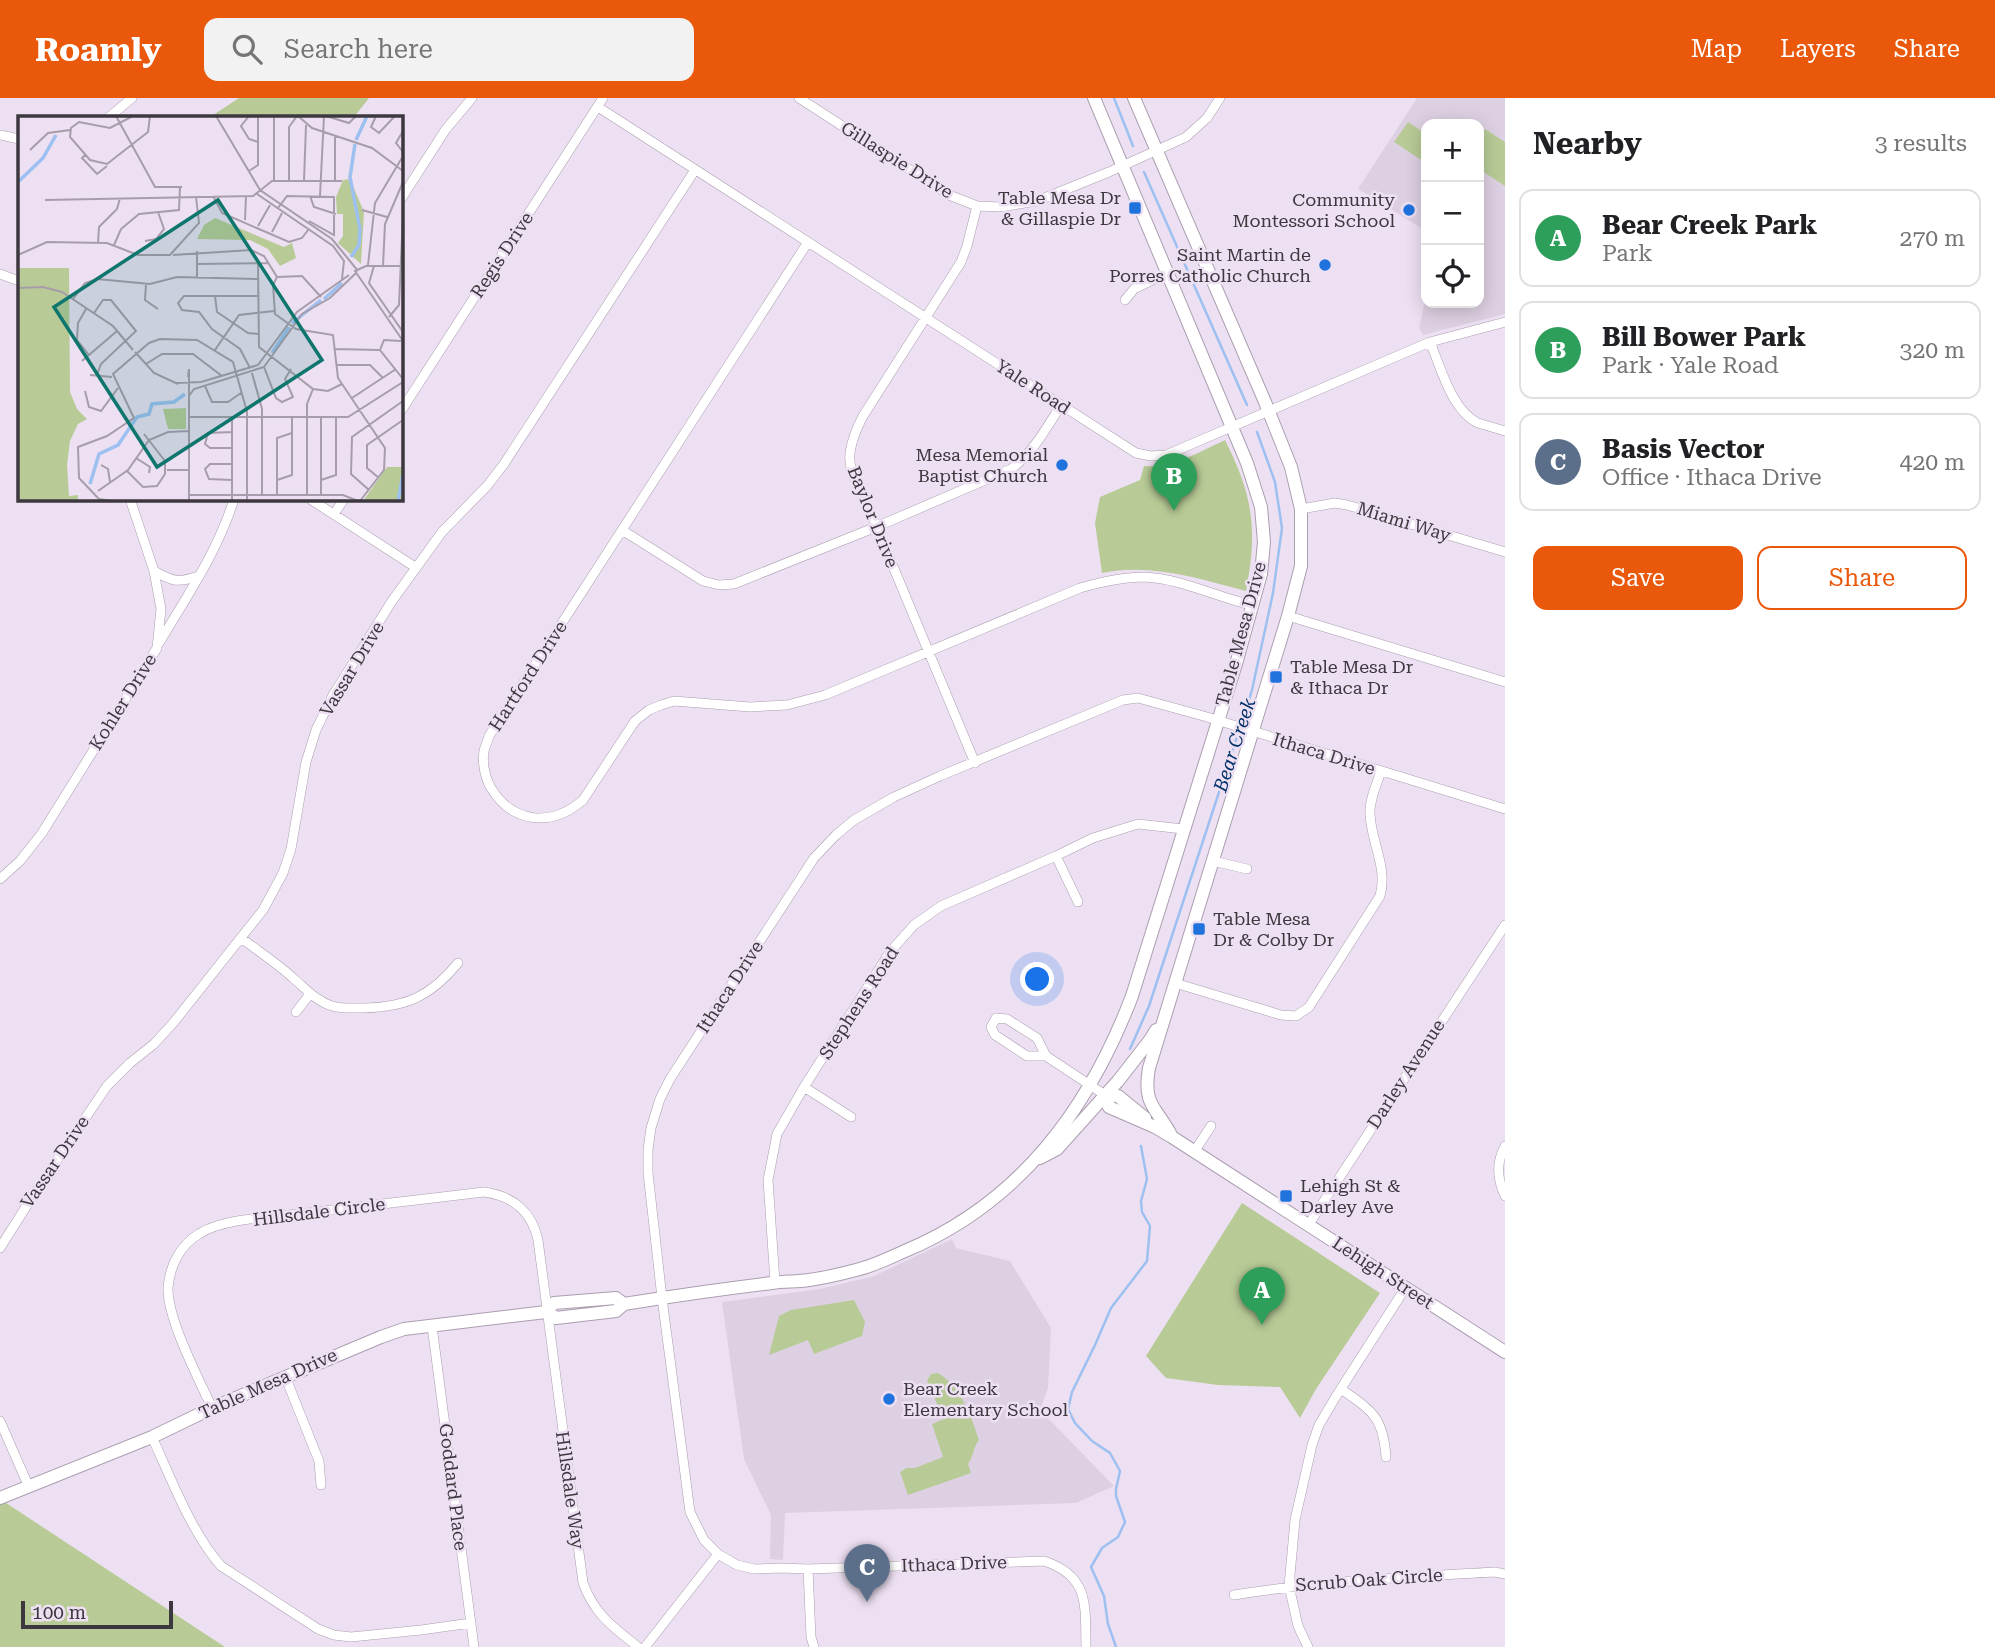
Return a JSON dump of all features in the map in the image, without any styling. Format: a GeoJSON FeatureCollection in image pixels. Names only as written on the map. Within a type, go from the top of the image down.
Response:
{"type":"FeatureCollection","features":[{"type":"Feature","properties":{"kind":"street"},"geometry":{"type":"LineString","coordinates":[[110,116],[132,98]]}},
{"type":"Feature","properties":{"kind":"street"},"geometry":{"type":"LineString","coordinates":[[402,197],[446,129],[472,98]]}},
{"type":"Feature","properties":{"kind":"street","name":"Gillaspie Drive"},"geometry":{"type":"LineString","coordinates":[[799,98],[949,195],[977,206],[1001,207],[1037,201],[1186,137],[1207,118],[1220,98]]}},
{"type":"Feature","properties":{"kind":"street","name":"Table Mesa Drive"},"geometry":{"type":"LineString","coordinates":[[0,1497],[152,1437],[285,1376],[404,1329],[546,1312],[556,1318],[616,1311],[624,1304],[775,1282],[808,1280],[856,1270],[950,1230],[992,1201],[1034,1162],[1052,1140],[1090,1085],[1116,1037],[1132,996],[1183,829],[1223,722],[1261,574],[1264,542],[1261,507],[1254,479],[1094,98]]}},
{"type":"Feature","properties":{"kind":"street","name":"Table Mesa Drive"},"geometry":{"type":"LineString","coordinates":[[1135,98],[1291,467],[1301,509],[1301,566],[1288,616],[1247,730],[1213,861],[1149,1068],[1147,1089],[1151,1106],[1172,1137]]}},
{"type":"Feature","properties":{"kind":"street","name":"Yale Road"},"geometry":{"type":"LineString","coordinates":[[600,102],[695,170],[1136,453],[1166,455],[1430,342],[1505,322]]}},
{"type":"Feature","properties":{"kind":"street","name":"Regis Drive"},"geometry":{"type":"LineString","coordinates":[[402,409],[600,102]]}},
{"type":"Feature","properties":{"kind":"street"},"geometry":{"type":"LineString","coordinates":[[0,135],[18,139]]}},
{"type":"Feature","properties":{"kind":"street","name":"Vassar Drive"},"geometry":{"type":"LineString","coordinates":[[0,1248],[107,1086],[174,1022],[263,910],[283,873],[292,849],[306,762],[316,730],[332,697],[415,567],[442,532],[487,486],[504,464],[695,170]]}},
{"type":"Feature","properties":{"kind":"street","name":"Baylor Drive"},"geometry":{"type":"LineString","coordinates":[[975,763],[851,470],[849,455],[851,439],[863,416],[961,262],[977,206]]}},
{"type":"Feature","properties":{"kind":"street","name":"Hartford Drive"},"geometry":{"type":"LineString","coordinates":[[808,242],[489,736],[484,751],[484,768],[488,783],[497,798],[510,810],[526,817],[542,818],[559,816],[573,808],[583,800],[635,722],[649,710],[661,705],[674,701],[750,707],[787,705],[843,688],[1080,588],[1116,579],[1146,577],[1175,582],[1252,606]]}},
{"type":"Feature","properties":{"kind":"street"},"geometry":{"type":"LineString","coordinates":[[1125,300],[1134,289],[1167,273]]}},
{"type":"Feature","properties":{"kind":"street"},"geometry":{"type":"LineString","coordinates":[[0,274],[18,281]]}},
{"type":"Feature","properties":{"kind":"street"},"geometry":{"type":"LineString","coordinates":[[1430,342],[1455,401],[1464,413],[1476,422],[1505,431]]}},
{"type":"Feature","properties":{"kind":"street"},"geometry":{"type":"LineString","coordinates":[[622,530],[703,581],[719,585],[746,581],[1011,469],[1035,446],[1061,405]]}},
{"type":"Feature","properties":{"kind":"street","name":"Kohler Drive"},"geometry":{"type":"LineString","coordinates":[[0,879],[20,861],[42,833],[157,648],[161,609],[154,571],[130,500]]}},
{"type":"Feature","properties":{"kind":"street"},"geometry":{"type":"LineString","coordinates":[[157,648],[214,552],[234,500]]}},
{"type":"Feature","properties":{"kind":"street"},"geometry":{"type":"LineString","coordinates":[[312,500],[415,567]]}},
{"type":"Feature","properties":{"kind":"street"},"geometry":{"type":"LineString","coordinates":[[334,514],[343,500]]}},
{"type":"Feature","properties":{"kind":"street","name":"Miami Way"},"geometry":{"type":"LineString","coordinates":[[1301,509],[1335,503],[1347,505],[1505,552]]}},
{"type":"Feature","properties":{"kind":"street"},"geometry":{"type":"LineString","coordinates":[[154,571],[169,579],[182,581],[199,576]]}},
{"type":"Feature","properties":{"kind":"street"},"geometry":{"type":"LineString","coordinates":[[1288,616],[1505,682]]}},
{"type":"Feature","properties":{"kind":"street","name":"Ithaca Drive"},"geometry":{"type":"LineString","coordinates":[[1086,1647],[1085,1601],[1081,1589],[1074,1578],[1056,1565],[1044,1561],[754,1569],[737,1565],[718,1554],[704,1539],[690,1512],[648,1173],[651,1128],[670,1079],[814,858],[836,835],[854,820],[894,797],[1123,700],[1146,700],[1505,809]]}},
{"type":"Feature","properties":{"kind":"street"},"geometry":{"type":"LineString","coordinates":[[1175,983],[1281,1015],[1296,1016],[1309,1007],[1380,896],[1383,885],[1380,860],[1370,813],[1381,771]]}},
{"type":"Feature","properties":{"kind":"street","name":"Stephens Road"},"geometry":{"type":"LineString","coordinates":[[775,1282],[768,1180],[777,1134],[890,953],[914,925],[941,906],[1093,838],[1138,824],[1183,829]]}},
{"type":"Feature","properties":{"kind":"street"},"geometry":{"type":"LineString","coordinates":[[1056,856],[1078,902]]}},
{"type":"Feature","properties":{"kind":"street"},"geometry":{"type":"LineString","coordinates":[[1213,861],[1247,869]]}},
{"type":"Feature","properties":{"kind":"street","name":"Darley Avenue"},"geometry":{"type":"LineString","coordinates":[[1309,1224],[1502,937],[1505,925]]}},
{"type":"Feature","properties":{"kind":"street"},"geometry":{"type":"LineString","coordinates":[[242,938],[293,977],[310,994],[332,1006],[348,1008],[377,1008],[406,1003],[440,984],[458,963]]}},
{"type":"Feature","properties":{"kind":"street"},"geometry":{"type":"LineString","coordinates":[[296,1012],[310,994]]}},
{"type":"Feature","properties":{"kind":"street","name":"Table Mesa Drive"},"geometry":{"type":"LineString","coordinates":[[1034,1162],[1057,1149],[1105,1095],[1150,1040],[1165,1013]]}},
{"type":"Feature","properties":{"kind":"street"},"geometry":{"type":"LineString","coordinates":[[996,1018],[1007,1019],[1037,1038],[1046,1056],[1027,1056],[995,1035],[991,1027],[996,1018]]}},
{"type":"Feature","properties":{"kind":"street","name":"Lehigh Street"},"geometry":{"type":"LineString","coordinates":[[1046,1056],[1105,1095],[1109,1107],[1172,1137],[1505,1352]]}},
{"type":"Feature","properties":{"kind":"street"},"geometry":{"type":"LineString","coordinates":[[804,1087],[851,1117]]}},
{"type":"Feature","properties":{"kind":"street"},"geometry":{"type":"LineString","coordinates":[[1194,1152],[1210,1126]]}},
{"type":"Feature","properties":{"kind":"street"},"geometry":{"type":"LineString","coordinates":[[1505,1146],[1497,1166],[1499,1183],[1505,1196]]}},
{"type":"Feature","properties":{"kind":"street","name":"Hillsdale Circle"},"geometry":{"type":"LineString","coordinates":[[212,1408],[171,1311],[168,1290],[175,1260],[184,1246],[197,1234],[212,1227],[484,1192],[500,1194],[514,1201],[528,1214],[536,1229],[546,1312]]}},
{"type":"Feature","properties":{"kind":"street"},"geometry":{"type":"LineString","coordinates":[[1308,1647],[1298,1626],[1289,1586],[1295,1520],[1312,1445],[1319,1425],[1406,1287]]}},
{"type":"Feature","properties":{"kind":"street","name":"Hillsdale Way"},"geometry":{"type":"LineString","coordinates":[[546,1312],[583,1583],[600,1616],[638,1647]]}},
{"type":"Feature","properties":{"kind":"street","name":"Goddard Place"},"geometry":{"type":"LineString","coordinates":[[432,1326],[474,1647]]}},
{"type":"Feature","properties":{"kind":"street"},"geometry":{"type":"LineString","coordinates":[[285,1376],[319,1461],[321,1485]]}},
{"type":"Feature","properties":{"kind":"street"},"geometry":{"type":"LineString","coordinates":[[1341,1389],[1371,1410],[1379,1423],[1386,1457]]}},
{"type":"Feature","properties":{"kind":"street"},"geometry":{"type":"LineString","coordinates":[[0,1421],[28,1485]]}},
{"type":"Feature","properties":{"kind":"street"},"geometry":{"type":"LineString","coordinates":[[152,1437],[199,1537],[213,1557],[221,1566],[318,1629],[351,1637],[471,1623]]}},
{"type":"Feature","properties":{"kind":"street"},"geometry":{"type":"LineString","coordinates":[[645,1647],[718,1554]]}},
{"type":"Feature","properties":{"kind":"street"},"geometry":{"type":"LineString","coordinates":[[808,1569],[811,1637],[814,1647]]}},
{"type":"Feature","properties":{"kind":"street","name":"Scrub Oak Circle"},"geometry":{"type":"LineString","coordinates":[[1234,1595],[1289,1586],[1356,1580],[1495,1572],[1505,1574]]}},
{"type":"Feature","properties":{"kind":"shaded area","name":"Community Montessori School"},"geometry":{"type":"Polygon","coordinates":[[[1417,98],[1505,98],[1505,314],[1423,335],[1419,328],[1423,308],[1484,308],[1484,119],[1421,119],[1421,228],[1358,189],[1417,98]]]}},
{"type":"Feature","properties":{"kind":"shaded area","name":"Bear Creek Elementary School"},"geometry":{"type":"Polygon","coordinates":[[[952,1239],[956,1248],[1010,1261],[1051,1328],[1048,1388],[1040,1410],[1114,1486],[1076,1503],[785,1513],[783,1560],[770,1559],[771,1515],[744,1459],[722,1302],[820,1289],[874,1276],[952,1239]]]}},
{"type":"Feature","properties":{"kind":"green space"},"geometry":{"type":"Polygon","coordinates":[[[239,98],[369,98],[355,116],[212,116],[239,98]]]}},
{"type":"Feature","properties":{"kind":"green space"},"geometry":{"type":"Polygon","coordinates":[[[1408,122],[1421,131],[1421,160],[1394,142],[1408,122]]]}},
{"type":"Feature","properties":{"kind":"green space"},"geometry":{"type":"Polygon","coordinates":[[[1484,131],[1505,142],[1505,186],[1484,172],[1484,131]]]}},
{"type":"Feature","properties":{"kind":"green space"},"geometry":{"type":"Polygon","coordinates":[[[1225,440],[1242,478],[1250,513],[1252,549],[1246,591],[1157,571],[1121,570],[1102,573],[1095,523],[1100,497],[1140,480],[1144,466],[1176,462],[1225,440]]]}},
{"type":"Feature","properties":{"kind":"green space"},"geometry":{"type":"Polygon","coordinates":[[[1242,1203],[1380,1293],[1316,1389],[1300,1418],[1280,1387],[1218,1385],[1166,1378],[1146,1356],[1242,1203]]]}},
{"type":"Feature","properties":{"kind":"green space"},"geometry":{"type":"Polygon","coordinates":[[[854,1300],[865,1322],[862,1336],[814,1354],[808,1340],[769,1355],[779,1316],[791,1310],[854,1300]]]}},
{"type":"Feature","properties":{"kind":"green space"},"geometry":{"type":"Polygon","coordinates":[[[938,1373],[959,1394],[979,1440],[968,1464],[971,1473],[908,1495],[900,1472],[943,1457],[932,1424],[949,1417],[938,1406],[927,1381],[931,1374],[938,1373]]]}},
{"type":"Feature","properties":{"kind":"green space"},"geometry":{"type":"Polygon","coordinates":[[[0,1499],[225,1647],[0,1647],[0,1499]]]}},
{"type":"Feature","properties":{"kind":"waterway","name":"Bear Creek"},"geometry":{"type":"LineString","coordinates":[[1114,98],[1133,146]]}},
{"type":"Feature","properties":{"kind":"waterway","name":"Bear Creek"},"geometry":{"type":"LineString","coordinates":[[1144,172],[1247,405]]}},
{"type":"Feature","properties":{"kind":"waterway","name":"Bear Creek"},"geometry":{"type":"LineString","coordinates":[[1241,725],[1252,690],[1273,593],[1282,528],[1275,482],[1257,432]]}},
{"type":"Feature","properties":{"kind":"waterway","name":"Bear Creek"},"geometry":{"type":"LineString","coordinates":[[1130,1049],[1149,1006],[1239,731]]}},
{"type":"Feature","properties":{"kind":"waterway","name":"Bear Creek"},"geometry":{"type":"LineString","coordinates":[[1116,1647],[1108,1624],[1104,1596],[1091,1567],[1102,1548],[1118,1537],[1125,1522],[1116,1496],[1120,1471],[1110,1453],[1092,1441],[1075,1423],[1068,1409],[1072,1392],[1111,1308],[1147,1261],[1150,1226],[1142,1212],[1141,1201],[1147,1179],[1141,1146]]}},
{"type":"Feature","properties":{"kind":"place","name":"Table Mesa Dr & Gillaspie Dr"},"geometry":{"type":"Point","coordinates":[1135,208]}},
{"type":"Feature","properties":{"kind":"place","name":"Community Montessori School"},"geometry":{"type":"Point","coordinates":[1409,210]}},
{"type":"Feature","properties":{"kind":"place","name":"Saint Martin de Porres Catholic Church"},"geometry":{"type":"Point","coordinates":[1325,265]}},
{"type":"Feature","properties":{"kind":"place","name":"Mesa Memorial Baptist Church"},"geometry":{"type":"Point","coordinates":[1062,465]}},
{"type":"Feature","properties":{"kind":"place","name":"Bill Bower Park"},"geometry":{"type":"Point","coordinates":[1174,511]}},
{"type":"Feature","properties":{"kind":"place","name":"Table Mesa Dr & Ithaca Dr"},"geometry":{"type":"Point","coordinates":[1276,677]}},
{"type":"Feature","properties":{"kind":"place","name":"Table Mesa Dr & Colby Dr"},"geometry":{"type":"Point","coordinates":[1199,929]}},
{"type":"Feature","properties":{"kind":"place","name":"Lehigh St & Darley Ave"},"geometry":{"type":"Point","coordinates":[1286,1196]}},
{"type":"Feature","properties":{"kind":"place","name":"Bear Creek Park"},"geometry":{"type":"Point","coordinates":[1262,1325]}},
{"type":"Feature","properties":{"kind":"place","name":"Bear Creek Elementary School"},"geometry":{"type":"Point","coordinates":[889,1399]}},
{"type":"Feature","properties":{"kind":"place","name":"Basis Vector"},"geometry":{"type":"Point","coordinates":[867,1602]}}]}
